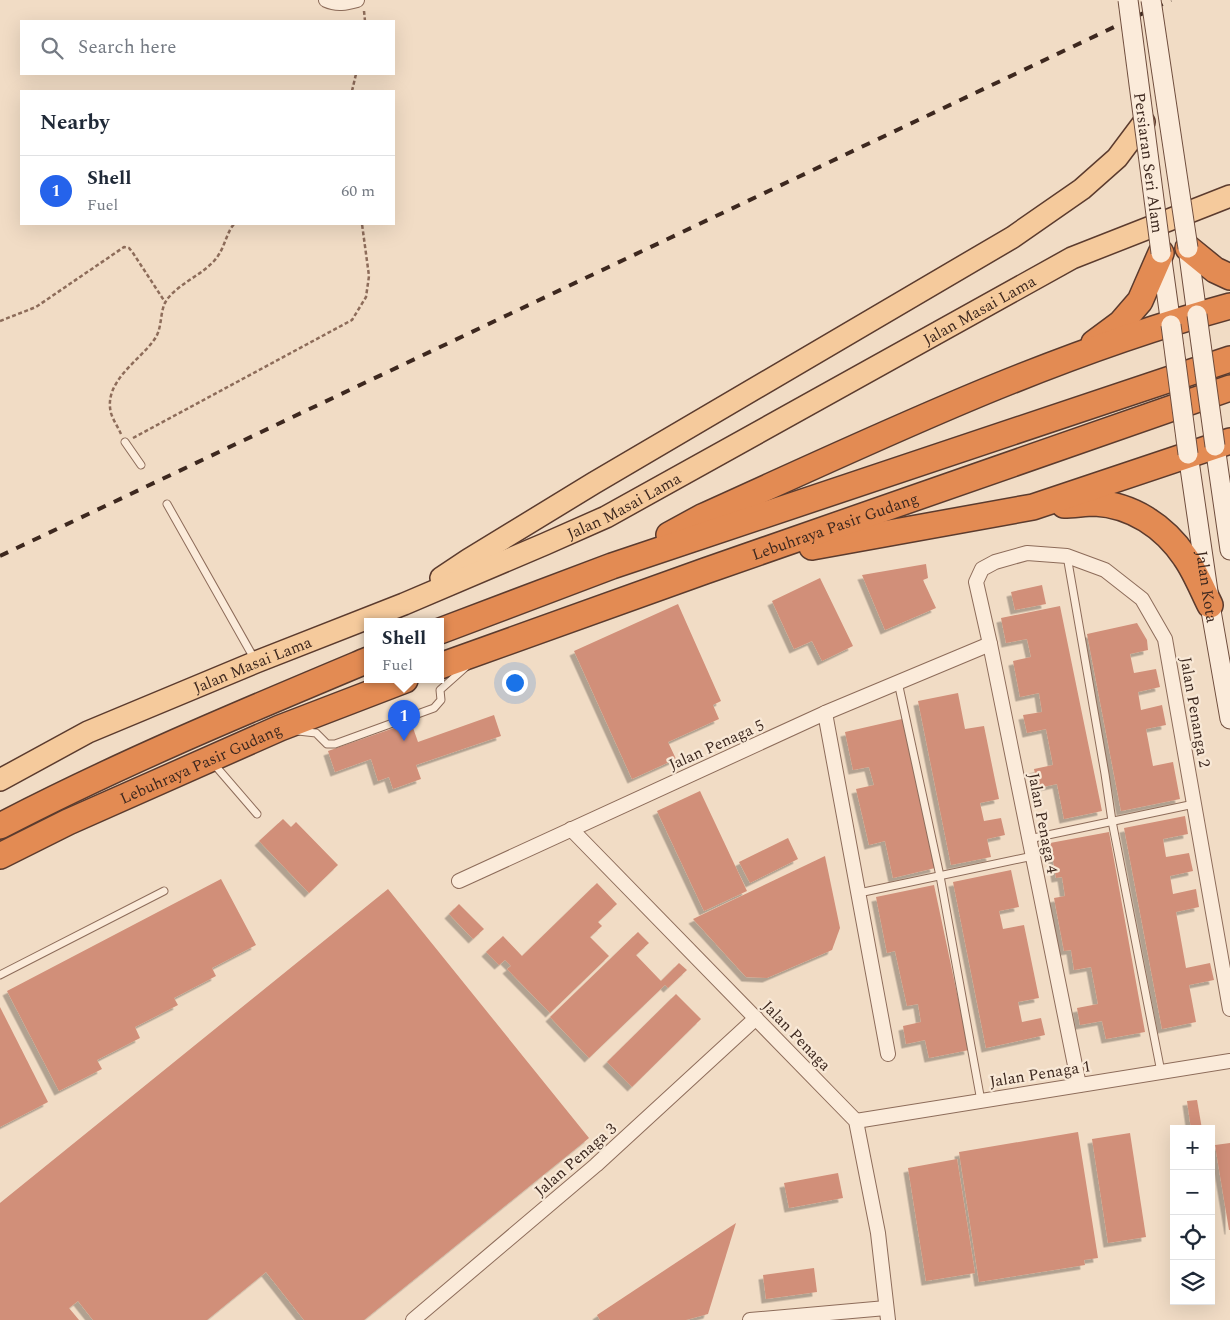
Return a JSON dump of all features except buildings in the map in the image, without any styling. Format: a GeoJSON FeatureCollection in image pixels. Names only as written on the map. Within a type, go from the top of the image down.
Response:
{"type":"FeatureCollection","features":[{"type":"Feature","properties":{"kind":"highway"},"geometry":{"type":"LineString","coordinates":[[1188,248],[1215,270],[1230,276]]}},
{"type":"Feature","properties":{"kind":"highway"},"geometry":{"type":"LineString","coordinates":[[1066,360],[1110,332],[1133,310],[1140,301],[1161,252]]}},
{"type":"Feature","properties":{"kind":"highway"},"geometry":{"type":"LineString","coordinates":[[612,566],[702,517],[966,398],[1066,360],[1197,315],[1230,306]]}},
{"type":"Feature","properties":{"kind":"highway","name":"Lebuhraya Pasir Gudang"},"geometry":{"type":"LineString","coordinates":[[444,629],[612,566],[1230,358]]}},
{"type":"Feature","properties":{"kind":"highway","name":"Lebuhraya Pasir Gudang"},"geometry":{"type":"LineString","coordinates":[[444,664],[486,648],[1230,388]]}},
{"type":"Feature","properties":{"kind":"highway"},"geometry":{"type":"LineString","coordinates":[[1033,508],[1223,443]]}},
{"type":"Feature","properties":{"kind":"highway"},"geometry":{"type":"LineString","coordinates":[[705,571],[822,545],[1033,508],[1094,503],[1120,507],[1142,516],[1166,533],[1186,557],[1210,605]]}},
{"type":"Feature","properties":{"kind":"highway","name":"Lebuhraya Pasir Gudang"},"geometry":{"type":"LineString","coordinates":[[0,826],[57,797],[364,662]]}},
{"type":"Feature","properties":{"kind":"highway","name":"Lebuhraya Pasir Gudang"},"geometry":{"type":"LineString","coordinates":[[0,856],[68,822],[280,728],[397,683]]}},
{"type":"Feature","properties":{"kind":"main road","name":"Persiaran Seri Alam"},"geometry":{"type":"LineString","coordinates":[[1128,0],[1188,454]]}},
{"type":"Feature","properties":{"kind":"main road","name":"Persiaran Seri Alam"},"geometry":{"type":"LineString","coordinates":[[1151,0],[1197,315]]}},
{"type":"Feature","properties":{"kind":"main road"},"geometry":{"type":"LineString","coordinates":[[404,604],[468,560],[536,518],[1013,237],[1082,189],[1117,158],[1144,122]]}},
{"type":"Feature","properties":{"kind":"main road","name":"Jalan Masai Lama"},"geometry":{"type":"LineString","coordinates":[[368,618],[606,517],[1072,258],[1230,196]]}},
{"type":"Feature","properties":{"kind":"main road","name":"Jalan Kota"},"geometry":{"type":"LineString","coordinates":[[1197,315],[1223,443],[1230,550]]}},
{"type":"Feature","properties":{"kind":"main road","name":"Jalan Kota"},"geometry":{"type":"LineString","coordinates":[[1188,454],[1210,605],[1230,718]]}},
{"type":"Feature","properties":{"kind":"main road"},"geometry":{"type":"LineString","coordinates":[[536,518],[531,527],[531,534],[534,539],[546,544]]}},
{"type":"Feature","properties":{"kind":"main road","name":"Jalan Masai Lama"},"geometry":{"type":"LineString","coordinates":[[0,780],[88,732],[256,662],[364,620]]}},
{"type":"Feature","properties":{"kind":"street"},"geometry":{"type":"LineString","coordinates":[[326,0],[332,3],[346,4],[357,0]]}},
{"type":"Feature","properties":{"kind":"street","name":"Jalan Penanga 2"},"geometry":{"type":"LineString","coordinates":[[982,569],[994,562],[1027,553],[1067,556],[1105,570],[1142,599],[1165,639],[1230,1009]]}},
{"type":"Feature","properties":{"kind":"street","name":"Jalan Penaga 4"},"geometry":{"type":"LineString","coordinates":[[982,569],[976,582],[1079,1085]]}},
{"type":"Feature","properties":{"kind":"street","name":"Jalan Penaga 5"},"geometry":{"type":"LineString","coordinates":[[459,881],[825,713],[990,644]]}},
{"type":"Feature","properties":{"kind":"street"},"geometry":{"type":"LineString","coordinates":[[825,713],[888,1054]]}},
{"type":"Feature","properties":{"kind":"street","name":"Jalan Penaga"},"geometry":{"type":"LineString","coordinates":[[572,829],[856,1121]]}},
{"type":"Feature","properties":{"kind":"street","name":"Jalan Penaga 3"},"geometry":{"type":"LineString","coordinates":[[413,1320],[596,1165],[756,1018]]}},
{"type":"Feature","properties":{"kind":"street","name":"Jalan Penaga 1"},"geometry":{"type":"LineString","coordinates":[[856,1121],[1230,1060]]}},
{"type":"Feature","properties":{"kind":"street"},"geometry":{"type":"LineString","coordinates":[[750,1320],[887,1314],[878,1233],[856,1121]]}},
{"type":"Feature","properties":{"kind":"lane"},"geometry":{"type":"LineString","coordinates":[[125,442],[141,465]]}},
{"type":"Feature","properties":{"kind":"lane"},"geometry":{"type":"LineString","coordinates":[[167,504],[256,662]]}},
{"type":"Feature","properties":{"kind":"lane"},"geometry":{"type":"LineString","coordinates":[[1067,556],[1112,822],[1161,1072]]}},
{"type":"Feature","properties":{"kind":"lane"},"geometry":{"type":"LineString","coordinates":[[280,728],[316,733],[324,742],[331,744],[434,708],[441,700],[440,690],[486,648]]}},
{"type":"Feature","properties":{"kind":"lane"},"geometry":{"type":"LineString","coordinates":[[898,682],[940,876],[981,1101]]}},
{"type":"Feature","properties":{"kind":"lane"},"geometry":{"type":"LineString","coordinates":[[210,759],[257,814]]}},
{"type":"Feature","properties":{"kind":"lane"},"geometry":{"type":"LineString","coordinates":[[1029,839],[1194,804]]}},
{"type":"Feature","properties":{"kind":"lane"},"geometry":{"type":"LineString","coordinates":[[858,894],[1033,856]]}},
{"type":"Feature","properties":{"kind":"lane"},"geometry":{"type":"LineString","coordinates":[[0,975],[164,891]]}},
{"type":"Feature","properties":{"kind":"path"},"geometry":{"type":"LineString","coordinates":[[352,90],[356,75]]}},
{"type":"Feature","properties":{"kind":"path"},"geometry":{"type":"LineString","coordinates":[[234,225],[225,245],[214,261],[165,302],[162,307],[162,320],[155,339],[124,372],[115,387],[110,400],[111,413],[125,442],[352,320],[366,298],[369,276],[362,225]]}},
{"type":"Feature","properties":{"kind":"path"},"geometry":{"type":"LineString","coordinates":[[0,320],[36,307],[124,247],[129,248],[133,253],[165,302]]}},
{"type":"Feature","properties":{"kind":"railway"},"geometry":{"type":"LineString","coordinates":[[0,556],[1171,0]]}},
{"type":"Feature","properties":{"kind":"place","name":"Shell"},"geometry":{"type":"Point","coordinates":[404,741]}}]}
